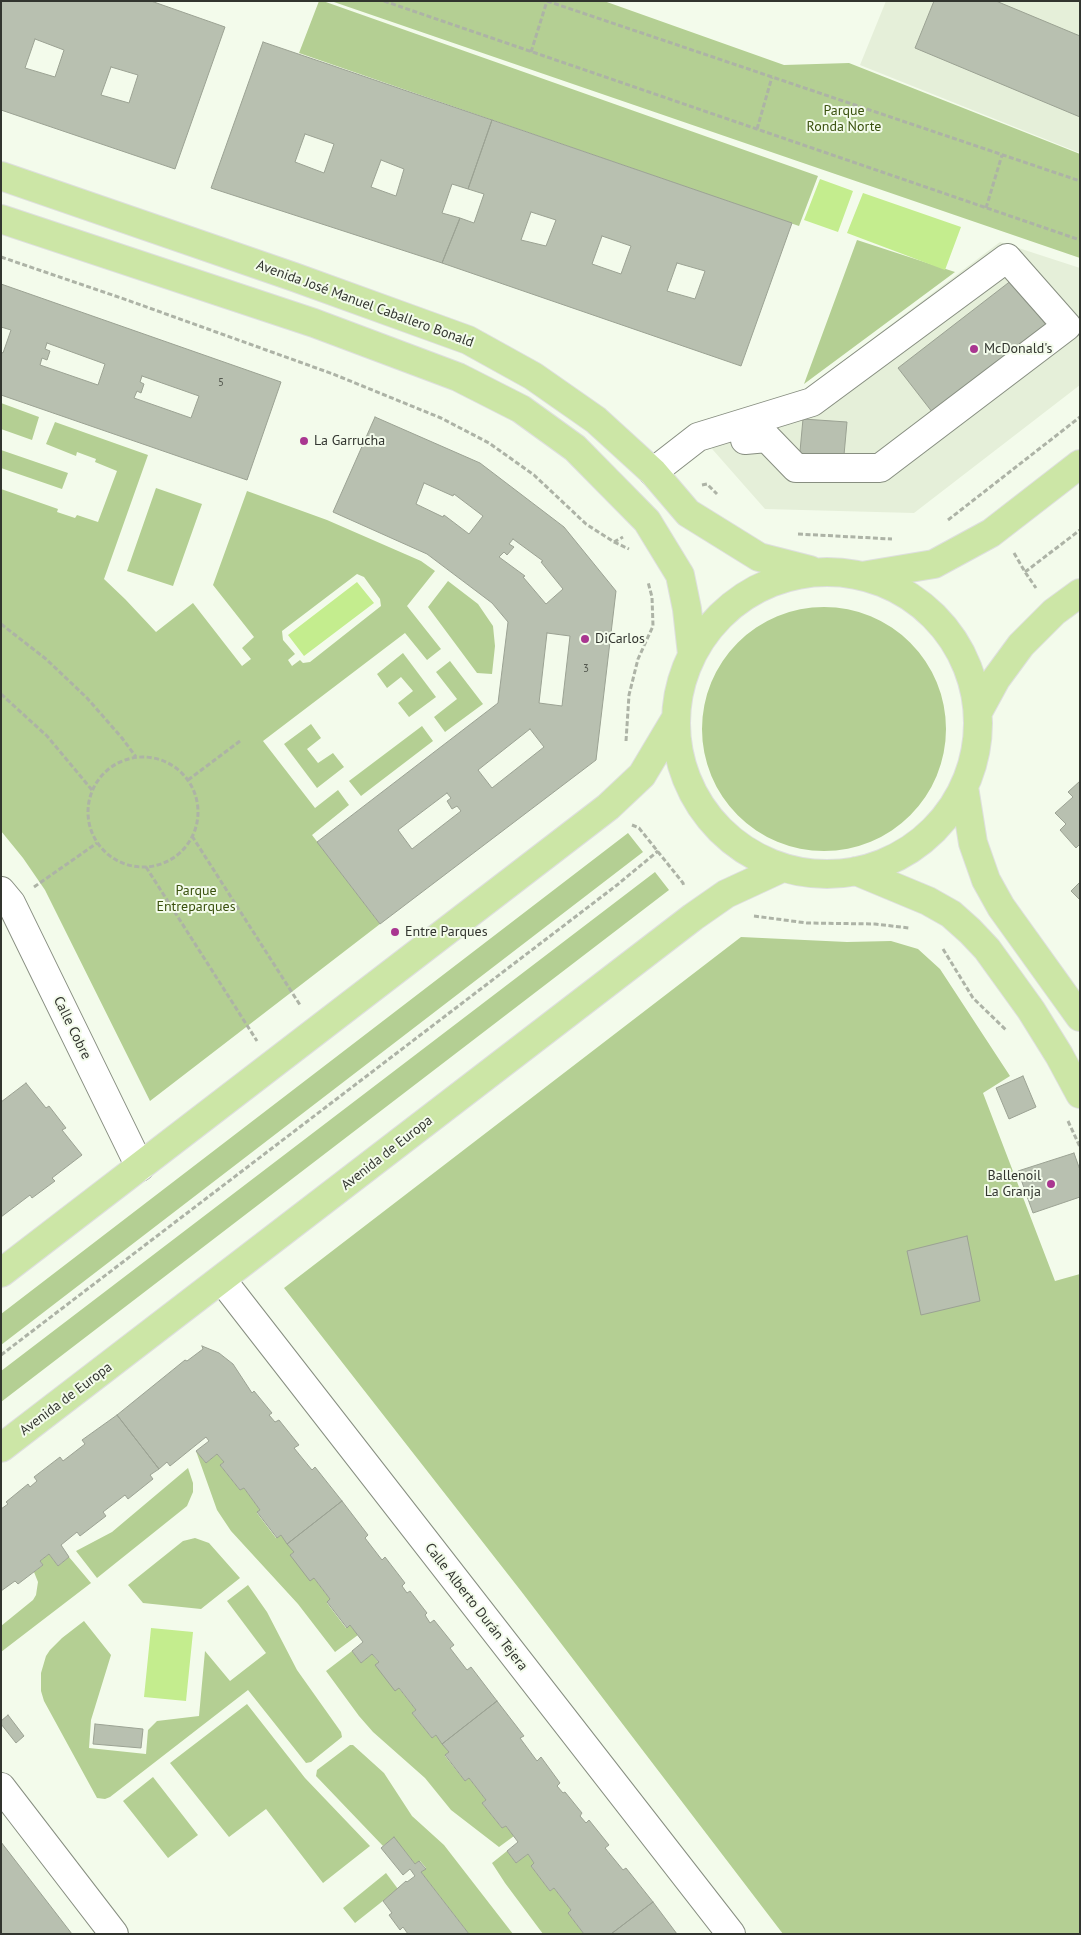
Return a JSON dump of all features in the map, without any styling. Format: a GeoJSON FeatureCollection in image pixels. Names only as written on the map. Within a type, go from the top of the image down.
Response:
{"type":"FeatureCollection","features":[{"type":"Feature","properties":{"kind":"main road","name":"Avenida José Manuel Caballero Bonald"},"geometry":{"type":"LineString","coordinates":[[1,176],[294,277],[468,340],[533,376],[565,397],[618,439],[653,472],[688,513],[759,557],[819,572]]}},
{"type":"Feature","properties":{"kind":"main road"},"geometry":{"type":"LineString","coordinates":[[1,218],[314,323],[458,377],[521,409],[576,448],[648,521],[680,575],[687,609],[692,654]]}},
{"type":"Feature","properties":{"kind":"main road"},"geometry":{"type":"LineString","coordinates":[[861,576],[896,589],[928,611],[954,640],[970,674],[978,712],[976,750],[964,787],[945,817],[920,842],[890,861],[856,871],[828,874],[780,869],[744,850],[720,830],[700,807],[686,779],[678,749],[676,718],[680,686],[692,654],[715,622],[744,597],[780,580],[819,572],[861,576],[934,564],[991,533],[1080,464]]}},
{"type":"Feature","properties":{"kind":"main road"},"geometry":{"type":"LineString","coordinates":[[978,712],[996,678],[1021,645],[1054,612],[1080,593]]}},
{"type":"Feature","properties":{"kind":"main road"},"geometry":{"type":"LineString","coordinates":[[1,1274],[608,807],[642,775],[676,718]]}},
{"type":"Feature","properties":{"kind":"main road"},"geometry":{"type":"LineString","coordinates":[[964,787],[973,843],[986,880],[1001,907],[1080,1017]]}},
{"type":"Feature","properties":{"kind":"main road","name":"Avenida de Europa"},"geometry":{"type":"LineString","coordinates":[[1,1448],[693,917],[726,894],[780,869]]}},
{"type":"Feature","properties":{"kind":"main road"},"geometry":{"type":"LineString","coordinates":[[856,871],[928,901],[951,914],[970,931],[987,949],[1031,1010],[1080,1094]]}},
{"type":"Feature","properties":{"kind":"street"},"geometry":{"type":"LineString","coordinates":[[653,472],[698,438],[812,402],[1007,258],[1067,326],[880,468],[796,468],[767,438],[745,440]]}},
{"type":"Feature","properties":{"kind":"street"},"geometry":{"type":"LineString","coordinates":[[777,448],[781,411]]}},
{"type":"Feature","properties":{"kind":"street","name":"Calle Cobre"},"geometry":{"type":"LineString","coordinates":[[6,897],[140,1167]]}},
{"type":"Feature","properties":{"kind":"street","name":"Calle Alberto Durán Tejera"},"geometry":{"type":"LineString","coordinates":[[222,1280],[731,1934]]}},
{"type":"Feature","properties":{"kind":"street"},"geometry":{"type":"LineString","coordinates":[[1,1787],[114,1934]]}},
{"type":"Feature","properties":{"kind":"path"},"geometry":{"type":"LineString","coordinates":[[384,1],[1080,240]]}},
{"type":"Feature","properties":{"kind":"path"},"geometry":{"type":"LineString","coordinates":[[531,52],[547,1],[1080,181]]}},
{"type":"Feature","properties":{"kind":"path"},"geometry":{"type":"LineString","coordinates":[[757,129],[772,77]]}},
{"type":"Feature","properties":{"kind":"path"},"geometry":{"type":"LineString","coordinates":[[986,208],[1002,155]]}},
{"type":"Feature","properties":{"kind":"path"},"geometry":{"type":"LineString","coordinates":[[1000,526],[1025,572],[1054,612]]}},
{"type":"Feature","properties":{"kind":"path"},"geometry":{"type":"LineString","coordinates":[[1025,572],[1080,530]]}},
{"type":"Feature","properties":{"kind":"path"},"geometry":{"type":"LineString","coordinates":[[1,624],[46,659],[87,698],[136,757]]}},
{"type":"Feature","properties":{"kind":"path"},"geometry":{"type":"LineString","coordinates":[[1,694],[47,736],[92,790]]}},
{"type":"Feature","properties":{"kind":"path"},"geometry":{"type":"LineString","coordinates":[[188,780],[240,741]]}},
{"type":"Feature","properties":{"kind":"path"},"geometry":{"type":"LineString","coordinates":[[144,756],[162,759],[177,768],[188,780],[196,796],[199,814],[196,831],[186,846],[174,858],[156,866],[136,867],[118,862],[102,850],[92,834],[87,816],[89,797],[97,779],[111,766],[127,758],[144,756]]}},
{"type":"Feature","properties":{"kind":"path"},"geometry":{"type":"LineString","coordinates":[[192,836],[317,1031]]}},
{"type":"Feature","properties":{"kind":"path"},"geometry":{"type":"LineString","coordinates":[[6,897],[97,843]]}},
{"type":"Feature","properties":{"kind":"path"},"geometry":{"type":"LineString","coordinates":[[1,1355],[658,852]]}},
{"type":"Feature","properties":{"kind":"path"},"geometry":{"type":"LineString","coordinates":[[146,867],[272,1066]]}},
{"type":"Feature","properties":{"kind":"shaded area"},"geometry":{"type":"Polygon","coordinates":[[[886,1],[1080,1],[1080,153],[860,65],[886,1]]]}},
{"type":"Feature","properties":{"kind":"shaded area"},"geometry":{"type":"Polygon","coordinates":[[[820,179],[853,191],[838,232],[804,220],[820,179]]]}},
{"type":"Feature","properties":{"kind":"shaded area"},"geometry":{"type":"Polygon","coordinates":[[[863,193],[961,227],[945,270],[847,233],[863,193]]]}},
{"type":"Feature","properties":{"kind":"shaded area"},"geometry":{"type":"Polygon","coordinates":[[[1000,242],[1080,268],[1080,385],[914,513],[765,509],[691,425],[803,391],[1000,242]]]}},
{"type":"Feature","properties":{"kind":"shaded area"},"geometry":{"type":"Polygon","coordinates":[[[357,582],[374,603],[304,656],[288,635],[357,582]]]}},
{"type":"Feature","properties":{"kind":"shaded area"},"geometry":{"type":"Polygon","coordinates":[[[151,1628],[193,1632],[186,1701],[144,1697],[151,1628]]]}},
{"type":"Feature","properties":{"kind":"green space"},"geometry":{"type":"Polygon","coordinates":[[[319,1],[818,176],[799,226],[299,53],[319,1]]]}},
{"type":"Feature","properties":{"kind":"green space","name":"Parque Ronda Norte"},"geometry":{"type":"Polygon","coordinates":[[[331,1],[604,1],[784,65],[849,63],[1080,154],[1080,258],[331,1]]]}},
{"type":"Feature","properties":{"kind":"green space"},"geometry":{"type":"Polygon","coordinates":[[[857,240],[955,272],[804,384],[857,240]]]}},
{"type":"Feature","properties":{"kind":"green space"},"geometry":{"type":"Polygon","coordinates":[[[1,403],[39,417],[32,440],[1,429],[1,403]]]}},
{"type":"Feature","properties":{"kind":"green space","name":"Parque Entreparques"},"geometry":{"type":"Polygon","coordinates":[[[55,422],[148,455],[104,579],[156,632],[193,603],[242,666],[251,659],[242,648],[254,637],[213,585],[247,491],[327,520],[421,561],[435,571],[407,606],[441,649],[427,660],[405,633],[263,741],[315,808],[338,790],[349,805],[312,835],[380,924],[150,1101],[45,890],[1,831],[1,489],[58,509],[57,512],[75,518],[77,515],[98,522],[117,471],[95,462],[96,459],[77,452],[76,456],[46,444],[55,422]],[[357,574],[282,631],[283,640],[295,654],[288,660],[292,666],[300,660],[303,663],[310,662],[381,606],[380,599],[364,577],[357,574]]]}},
{"type":"Feature","properties":{"kind":"green space"},"geometry":{"type":"Polygon","coordinates":[[[1,450],[68,473],[62,489],[1,468],[1,450]]]}},
{"type":"Feature","properties":{"kind":"green space"},"geometry":{"type":"Polygon","coordinates":[[[156,488],[202,504],[173,586],[127,571],[156,488]]]}},
{"type":"Feature","properties":{"kind":"green space"},"geometry":{"type":"Polygon","coordinates":[[[448,581],[478,604],[493,626],[495,646],[492,674],[477,673],[428,607],[448,581]]]}},
{"type":"Feature","properties":{"kind":"green space"},"geometry":{"type":"Polygon","coordinates":[[[824,607],[848,609],[871,616],[892,628],[910,643],[925,661],[937,682],[944,705],[946,729],[944,753],[937,776],[925,797],[910,815],[892,830],[871,842],[848,849],[824,851],[800,849],[777,842],[756,830],[738,815],[723,797],[711,776],[704,753],[702,729],[704,705],[711,682],[723,661],[738,643],[756,628],[777,616],[800,609],[824,607]]]}},
{"type":"Feature","properties":{"kind":"green space"},"geometry":{"type":"Polygon","coordinates":[[[403,653],[436,697],[409,717],[398,703],[413,691],[401,677],[387,688],[377,674],[403,653]]]}},
{"type":"Feature","properties":{"kind":"green space"},"geometry":{"type":"Polygon","coordinates":[[[450,661],[483,704],[445,732],[434,717],[457,699],[436,672],[450,661]]]}},
{"type":"Feature","properties":{"kind":"green space"},"geometry":{"type":"Polygon","coordinates":[[[311,724],[321,738],[307,749],[318,763],[333,753],[344,767],[317,788],[284,744],[311,724]]]}},
{"type":"Feature","properties":{"kind":"green space"},"geometry":{"type":"Polygon","coordinates":[[[422,726],[433,741],[361,796],[349,781],[422,726]]]}},
{"type":"Feature","properties":{"kind":"green space"},"geometry":{"type":"Polygon","coordinates":[[[628,833],[643,852],[1,1345],[1,1314],[628,833]]]}},
{"type":"Feature","properties":{"kind":"green space"},"geometry":{"type":"Polygon","coordinates":[[[655,872],[669,890],[1,1402],[1,1371],[655,872]]]}},
{"type":"Feature","properties":{"kind":"green space"},"geometry":{"type":"Polygon","coordinates":[[[741,937],[847,942],[891,941],[918,949],[940,969],[1010,1076],[983,1093],[1055,1281],[1080,1274],[1080,1934],[783,1934],[521,1591],[284,1288],[741,937]]]}},
{"type":"Feature","properties":{"kind":"green space"},"geometry":{"type":"Polygon","coordinates":[[[196,1451],[206,1463],[217,1454],[224,1462],[220,1465],[240,1490],[244,1488],[260,1510],[257,1513],[276,1538],[281,1535],[294,1552],[290,1555],[314,1578],[330,1599],[327,1603],[346,1628],[350,1625],[358,1635],[335,1652],[298,1604],[231,1531],[217,1510],[196,1451]]]}},
{"type":"Feature","properties":{"kind":"green space"},"geometry":{"type":"Polygon","coordinates":[[[188,1468],[193,1483],[193,1492],[187,1506],[97,1578],[76,1551],[112,1532],[188,1468]]]}},
{"type":"Feature","properties":{"kind":"green space"},"geometry":{"type":"Polygon","coordinates":[[[195,1538],[209,1543],[240,1578],[201,1609],[143,1603],[128,1585],[183,1541],[195,1538]]]}},
{"type":"Feature","properties":{"kind":"green space"},"geometry":{"type":"Polygon","coordinates":[[[49,1554],[58,1566],[69,1557],[91,1583],[1,1652],[1,1626],[33,1600],[36,1595],[38,1582],[34,1572],[43,1565],[40,1561],[49,1554]]]}},
{"type":"Feature","properties":{"kind":"green space"},"geometry":{"type":"Polygon","coordinates":[[[248,1585],[267,1612],[297,1670],[341,1732],[342,1737],[311,1762],[306,1763],[248,1690],[110,1797],[105,1799],[97,1798],[44,1701],[41,1691],[41,1673],[46,1656],[50,1650],[84,1621],[111,1655],[91,1720],[89,1748],[146,1754],[148,1730],[157,1721],[199,1716],[205,1651],[230,1681],[266,1653],[227,1601],[248,1585]]]}},
{"type":"Feature","properties":{"kind":"green space"},"geometry":{"type":"Polygon","coordinates":[[[352,1651],[361,1663],[372,1654],[416,1710],[412,1713],[432,1738],[436,1735],[449,1752],[445,1756],[465,1781],[469,1778],[486,1800],[482,1803],[502,1828],[506,1826],[514,1836],[499,1847],[451,1810],[425,1778],[373,1732],[326,1671],[352,1651]]]}},
{"type":"Feature","properties":{"kind":"green space"},"geometry":{"type":"Polygon","coordinates":[[[247,1704],[305,1778],[370,1846],[323,1883],[266,1809],[229,1837],[170,1763],[247,1704]]]}},
{"type":"Feature","properties":{"kind":"green space"},"geometry":{"type":"Polygon","coordinates":[[[350,1745],[353,1745],[384,1773],[412,1816],[444,1845],[513,1934],[469,1934],[421,1872],[426,1868],[420,1861],[415,1864],[394,1838],[383,1846],[316,1776],[317,1770],[350,1745]]]}},
{"type":"Feature","properties":{"kind":"green space"},"geometry":{"type":"Polygon","coordinates":[[[153,1777],[198,1835],[168,1858],[123,1801],[153,1777]]]}},
{"type":"Feature","properties":{"kind":"green space"},"geometry":{"type":"Polygon","coordinates":[[[507,1851],[516,1863],[528,1854],[534,1863],[531,1866],[550,1891],[554,1888],[571,1910],[568,1913],[584,1934],[543,1934],[492,1863],[507,1851]]]}},
{"type":"Feature","properties":{"kind":"green space"},"geometry":{"type":"Polygon","coordinates":[[[386,1873],[398,1889],[355,1923],[343,1908],[386,1873]]]}},
{"type":"Feature","properties":{"kind":"building"},"geometry":{"type":"Polygon","coordinates":[[[1,1],[151,1],[225,27],[175,169],[1,110],[1,1]],[[35,39],[25,68],[55,77],[64,50],[35,39]],[[111,67],[101,95],[129,103],[138,75],[111,67]]]}},
{"type":"Feature","properties":{"kind":"building"},"geometry":{"type":"Polygon","coordinates":[[[934,1],[996,1],[1080,36],[1080,117],[915,48],[934,1]]]}},
{"type":"Feature","properties":{"kind":"building"},"geometry":{"type":"Polygon","coordinates":[[[263,42],[492,120],[468,189],[452,184],[442,213],[460,218],[442,263],[211,188],[263,42]],[[305,134],[295,162],[324,173],[334,144],[305,134]],[[381,160],[371,187],[396,196],[404,169],[381,160]]]}},
{"type":"Feature","properties":{"kind":"building"},"geometry":{"type":"Polygon","coordinates":[[[492,120],[792,223],[741,366],[442,263],[460,218],[474,223],[484,194],[468,189],[492,120]],[[531,212],[521,240],[546,246],[556,220],[531,212]],[[602,236],[592,264],[621,274],[631,246],[602,236]],[[677,263],[667,291],[695,299],[705,271],[677,263]]]}},
{"type":"Feature","properties":{"kind":"building","name":"McDonald's"},"geometry":{"type":"Polygon","coordinates":[[[1012,280],[1049,329],[936,417],[898,368],[1012,280]]]}},
{"type":"Feature","properties":{"kind":"building"},"geometry":{"type":"Polygon","coordinates":[[[1,284],[281,382],[247,480],[1,395],[1,352],[3,353],[11,330],[1,327],[1,284]],[[47,343],[45,349],[50,351],[47,360],[42,358],[40,365],[98,385],[105,364],[47,343]],[[142,376],[140,382],[144,384],[141,393],[137,391],[134,398],[191,418],[199,396],[142,376]]]}},
{"type":"Feature","properties":{"kind":"building"},"geometry":{"type":"Polygon","coordinates":[[[375,417],[480,463],[564,527],[616,591],[596,760],[380,924],[317,842],[498,703],[508,622],[492,603],[427,554],[333,512],[375,417]],[[424,483],[416,504],[443,517],[444,515],[469,534],[483,516],[454,494],[453,496],[424,483]],[[513,539],[509,544],[514,547],[507,555],[504,552],[499,557],[525,576],[523,577],[546,604],[563,589],[541,562],[543,561],[513,539]],[[547,633],[539,703],[562,706],[570,636],[547,633]],[[530,729],[478,770],[492,788],[544,747],[530,729]],[[447,793],[398,830],[412,849],[461,811],[457,806],[452,809],[447,801],[451,798],[447,793]]]}},
{"type":"Feature","properties":{"kind":"building"},"geometry":{"type":"Polygon","coordinates":[[[803,419],[847,422],[843,466],[799,462],[803,419]]]}},
{"type":"Feature","properties":{"kind":"building"},"geometry":{"type":"Polygon","coordinates":[[[1080,781],[1080,844],[1076,848],[1060,830],[1066,824],[1055,813],[1073,797],[1068,792],[1080,781]]]}},
{"type":"Feature","properties":{"kind":"building"},"geometry":{"type":"Polygon","coordinates":[[[1080,882],[1080,900],[1071,891],[1080,882]]]}},
{"type":"Feature","properties":{"kind":"building"},"geometry":{"type":"Polygon","coordinates":[[[1023,1076],[1036,1107],[1009,1119],[996,1088],[1023,1076]]]}},
{"type":"Feature","properties":{"kind":"building"},"geometry":{"type":"Polygon","coordinates":[[[26,1083],[46,1108],[49,1106],[66,1128],[62,1130],[82,1155],[52,1178],[55,1181],[32,1198],[30,1195],[1,1217],[1,1102],[26,1083]]]}},
{"type":"Feature","properties":{"kind":"building","name":"Ballenoil La Granja"},"geometry":{"type":"Polygon","coordinates":[[[1074,1153],[1080,1170],[1080,1197],[1033,1213],[1018,1171],[1074,1153]]]}},
{"type":"Feature","properties":{"kind":"building"},"geometry":{"type":"Polygon","coordinates":[[[967,1236],[980,1301],[921,1315],[907,1251],[967,1236]]]}},
{"type":"Feature","properties":{"kind":"building"},"geometry":{"type":"Polygon","coordinates":[[[202,1346],[219,1353],[233,1364],[252,1393],[254,1391],[272,1413],[269,1415],[275,1422],[279,1420],[299,1445],[294,1448],[312,1470],[315,1467],[342,1501],[287,1544],[281,1535],[277,1538],[257,1512],[260,1510],[244,1488],[240,1490],[220,1465],[224,1462],[217,1454],[206,1463],[196,1451],[209,1441],[206,1437],[170,1466],[167,1462],[159,1469],[117,1415],[185,1360],[187,1361],[203,1349],[202,1346]]]}},
{"type":"Feature","properties":{"kind":"building"},"geometry":{"type":"Polygon","coordinates":[[[117,1415],[159,1469],[150,1475],[153,1479],[128,1499],[125,1495],[103,1512],[106,1516],[80,1536],[77,1532],[61,1545],[69,1557],[58,1566],[49,1554],[40,1561],[43,1565],[18,1584],[15,1581],[1,1591],[1,1509],[8,1504],[6,1502],[28,1484],[30,1487],[37,1481],[34,1477],[60,1457],[63,1461],[85,1444],[82,1440],[117,1415]]]}},
{"type":"Feature","properties":{"kind":"building"},"geometry":{"type":"Polygon","coordinates":[[[342,1501],[368,1535],[365,1538],[382,1560],[385,1557],[405,1583],[402,1586],[407,1593],[410,1591],[427,1613],[425,1615],[430,1623],[434,1620],[454,1645],[450,1648],[467,1670],[471,1667],[497,1701],[442,1744],[436,1735],[432,1738],[412,1713],[416,1710],[399,1688],[395,1691],[375,1665],[379,1662],[372,1654],[361,1663],[352,1651],[363,1642],[350,1625],[347,1628],[327,1602],[330,1599],[314,1578],[310,1581],[290,1555],[294,1552],[287,1544],[342,1501]]]}},
{"type":"Feature","properties":{"kind":"building"},"geometry":{"type":"Polygon","coordinates":[[[497,1701],[524,1736],[520,1738],[537,1761],[541,1757],[560,1783],[557,1786],[563,1793],[565,1792],[582,1813],[580,1816],[586,1823],[589,1820],[609,1845],[605,1848],[623,1870],[626,1868],[653,1902],[611,1934],[584,1934],[568,1913],[571,1910],[554,1888],[550,1891],[531,1866],[534,1863],[528,1854],[516,1863],[507,1851],[518,1842],[506,1826],[502,1828],[482,1803],[486,1800],[469,1778],[465,1781],[445,1755],[449,1752],[442,1744],[497,1701]]]}},
{"type":"Feature","properties":{"kind":"building"},"geometry":{"type":"Polygon","coordinates":[[[8,1715],[24,1736],[16,1743],[1,1724],[1,1721],[8,1715]]]}},
{"type":"Feature","properties":{"kind":"building"},"geometry":{"type":"Polygon","coordinates":[[[95,1724],[143,1729],[141,1748],[93,1744],[95,1724]]]}},
{"type":"Feature","properties":{"kind":"building"},"geometry":{"type":"Polygon","coordinates":[[[394,1837],[415,1864],[419,1861],[426,1869],[421,1872],[469,1934],[408,1934],[403,1927],[400,1930],[389,1915],[392,1913],[383,1901],[406,1881],[415,1876],[410,1869],[403,1875],[381,1848],[394,1837]]]}},
{"type":"Feature","properties":{"kind":"building"},"geometry":{"type":"Polygon","coordinates":[[[1,1842],[72,1934],[1,1934],[1,1842]]]}},
{"type":"Feature","properties":{"kind":"building"},"geometry":{"type":"Polygon","coordinates":[[[653,1902],[677,1934],[611,1934],[653,1902]]]}},
{"type":"Feature","properties":{"kind":"place","name":"McDonald's"},"geometry":{"type":"Point","coordinates":[974,349]}},
{"type":"Feature","properties":{"kind":"place","name":"La Garrucha"},"geometry":{"type":"Point","coordinates":[304,441]}},
{"type":"Feature","properties":{"kind":"place","name":"DiCarlos"},"geometry":{"type":"Point","coordinates":[585,639]}},
{"type":"Feature","properties":{"kind":"place","name":"Entre Parques"},"geometry":{"type":"Point","coordinates":[395,932]}},
{"type":"Feature","properties":{"kind":"place","name":"Ballenoil La Granja"},"geometry":{"type":"Point","coordinates":[1051,1184]}}]}
